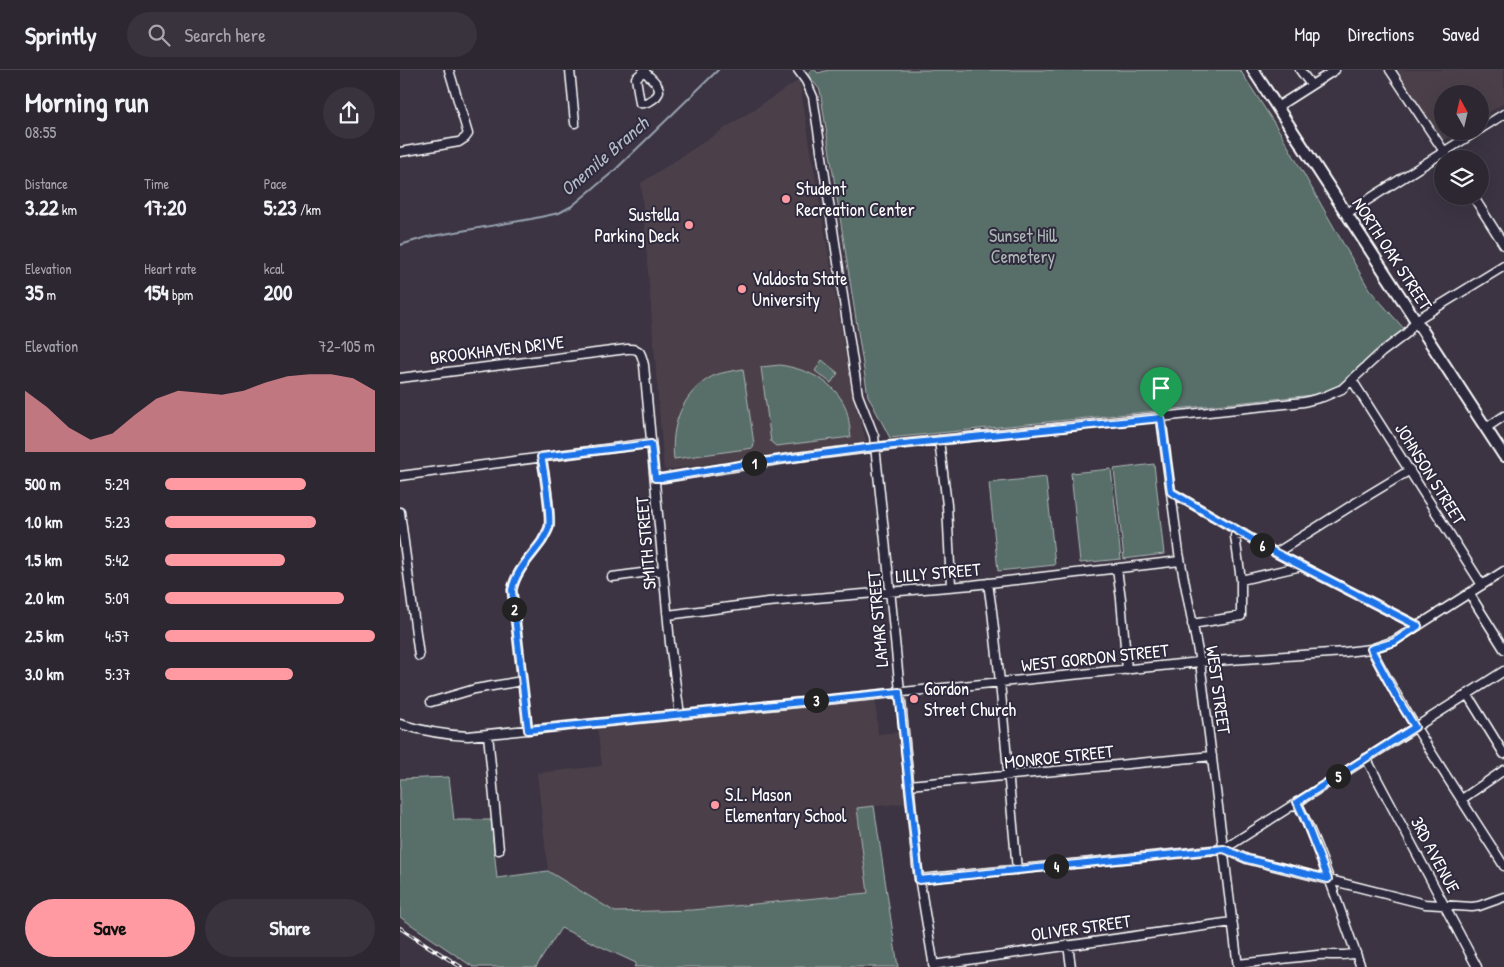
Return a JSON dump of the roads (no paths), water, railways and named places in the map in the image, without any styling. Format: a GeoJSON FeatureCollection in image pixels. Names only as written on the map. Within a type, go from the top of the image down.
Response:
{"type":"FeatureCollection","features":[{"type":"Feature","properties":{"kind":"main road","name":"NORTH OAK STREET"},"geometry":{"type":"LineString","coordinates":[[1253,70],[1504,456]]}},
{"type":"Feature","properties":{"kind":"street"},"geometry":{"type":"LineString","coordinates":[[400,152],[459,142],[468,134],[450,70]]}},
{"type":"Feature","properties":{"kind":"street"},"geometry":{"type":"LineString","coordinates":[[570,70],[575,123]]}},
{"type":"Feature","properties":{"kind":"street","name":"LAMAR STREET"},"geometry":{"type":"LineString","coordinates":[[798,70],[806,80],[813,97],[858,395],[874,436],[919,880],[933,966]]}},
{"type":"Feature","properties":{"kind":"street"},"geometry":{"type":"LineString","coordinates":[[1300,70],[1311,85]]}},
{"type":"Feature","properties":{"kind":"street"},"geometry":{"type":"LineString","coordinates":[[1277,106],[1335,70]]}},
{"type":"Feature","properties":{"kind":"street"},"geometry":{"type":"LineString","coordinates":[[1390,70],[1443,150]]}},
{"type":"Feature","properties":{"kind":"street"},"geometry":{"type":"LineString","coordinates":[[1489,123],[1504,114]]}},
{"type":"Feature","properties":{"kind":"street"},"geometry":{"type":"LineString","coordinates":[[1452,150],[1465,140]]}},
{"type":"Feature","properties":{"kind":"street"},"geometry":{"type":"LineString","coordinates":[[1347,213],[1434,162]]}},
{"type":"Feature","properties":{"kind":"street"},"geometry":{"type":"LineString","coordinates":[[1479,205],[1504,245]]}},
{"type":"Feature","properties":{"kind":"street"},"geometry":{"type":"LineString","coordinates":[[655,478],[874,447],[1304,402],[1342,389],[1407,332],[1416,320],[1504,266]]}},
{"type":"Feature","properties":{"kind":"street","name":"SMITH STREET"},"geometry":{"type":"LineString","coordinates":[[598,352],[636,349],[641,353],[644,365],[668,615],[680,715]]}},
{"type":"Feature","properties":{"kind":"street","name":"BROOKHAVEN DRIVE"},"geometry":{"type":"LineString","coordinates":[[400,378],[598,352]]}},
{"type":"Feature","properties":{"kind":"street","name":"JOHNSON STREET"},"geometry":{"type":"LineString","coordinates":[[1352,380],[1482,585]]}},
{"type":"Feature","properties":{"kind":"street"},"geometry":{"type":"LineString","coordinates":[[1486,428],[1504,416]]}},
{"type":"Feature","properties":{"kind":"street","name":"WEST STREET"},"geometry":{"type":"LineString","coordinates":[[1161,418],[1180,561],[1200,662],[1238,965]]}},
{"type":"Feature","properties":{"kind":"street"},"geometry":{"type":"LineString","coordinates":[[939,440],[946,505],[951,586]]}},
{"type":"Feature","properties":{"kind":"street"},"geometry":{"type":"LineString","coordinates":[[400,476],[651,444]]}},
{"type":"Feature","properties":{"kind":"street"},"geometry":{"type":"LineString","coordinates":[[528,730],[512,590],[516,576],[543,539],[549,527],[541,457]]}},
{"type":"Feature","properties":{"kind":"street"},"geometry":{"type":"LineString","coordinates":[[1276,553],[1410,470]]}},
{"type":"Feature","properties":{"kind":"street"},"geometry":{"type":"LineString","coordinates":[[1171,492],[1276,553],[1418,626]]}},
{"type":"Feature","properties":{"kind":"street"},"geometry":{"type":"LineString","coordinates":[[400,512],[418,656]]}},
{"type":"Feature","properties":{"kind":"street"},"geometry":{"type":"LineString","coordinates":[[1192,624],[1241,616],[1241,580],[1235,536],[1244,534]]}},
{"type":"Feature","properties":{"kind":"street","name":"LILLY STREET"},"geometry":{"type":"LineString","coordinates":[[668,615],[768,602],[988,583],[1180,561]]}},
{"type":"Feature","properties":{"kind":"street"},"geometry":{"type":"LineString","coordinates":[[1241,580],[1302,566]]}},
{"type":"Feature","properties":{"kind":"street"},"geometry":{"type":"LineString","coordinates":[[1117,569],[1127,670]]}},
{"type":"Feature","properties":{"kind":"street"},"geometry":{"type":"LineString","coordinates":[[612,577],[664,570]]}},
{"type":"Feature","properties":{"kind":"street","name":"WEST GORDON STREET"},"geometry":{"type":"LineString","coordinates":[[400,724],[427,732],[450,735],[488,734],[1200,662],[1371,649],[1394,642],[1504,571]]}},
{"type":"Feature","properties":{"kind":"street"},"geometry":{"type":"LineString","coordinates":[[988,583],[1000,682],[1017,870]]}},
{"type":"Feature","properties":{"kind":"street"},"geometry":{"type":"LineString","coordinates":[[1469,593],[1504,649]]}},
{"type":"Feature","properties":{"kind":"street"},"geometry":{"type":"LineString","coordinates":[[1371,649],[1396,696],[1504,866]]}},
{"type":"Feature","properties":{"kind":"street"},"geometry":{"type":"LineString","coordinates":[[919,880],[1224,849],[1504,670]]}},
{"type":"Feature","properties":{"kind":"street"},"geometry":{"type":"LineString","coordinates":[[431,702],[475,689],[522,681]]}},
{"type":"Feature","properties":{"kind":"street"},"geometry":{"type":"LineString","coordinates":[[1467,694],[1504,754]]}},
{"type":"Feature","properties":{"kind":"street"},"geometry":{"type":"LineString","coordinates":[[488,734],[499,850]]}},
{"type":"Feature","properties":{"kind":"street","name":"MONROE STREET"},"geometry":{"type":"LineString","coordinates":[[909,785],[1212,756]]}},
{"type":"Feature","properties":{"kind":"street","name":"3RD AVENUE"},"geometry":{"type":"LineString","coordinates":[[1366,758],[1477,967]]}},
{"type":"Feature","properties":{"kind":"street"},"geometry":{"type":"LineString","coordinates":[[1462,799],[1504,770]]}},
{"type":"Feature","properties":{"kind":"street"},"geometry":{"type":"LineString","coordinates":[[1297,802],[1361,967]]}},
{"type":"Feature","properties":{"kind":"street"},"geometry":{"type":"LineString","coordinates":[[1224,849],[1247,859],[1425,904],[1472,907],[1504,897]]}},
{"type":"Feature","properties":{"kind":"street","name":"OLIVER STREET"},"geometry":{"type":"LineString","coordinates":[[933,966],[1232,922]]}},
{"type":"Feature","properties":{"kind":"street"},"geometry":{"type":"LineString","coordinates":[[1068,945],[1071,967]]}},
{"type":"Feature","properties":{"kind":"street"},"geometry":{"type":"LineString","coordinates":[[1238,965],[1325,954],[1350,956],[1356,953]]}},
{"type":"Feature","properties":{"kind":"waterway","name":"Onemile Branch"},"geometry":{"type":"LineString","coordinates":[[400,245],[427,237],[559,213],[572,206],[614,171],[718,70]]}},
{"type":"Feature","properties":{"kind":"railway"},"geometry":{"type":"LineString","coordinates":[[400,928],[461,967]]}},
{"type":"Feature","properties":{"kind":"place","name":"Student Recreation Center"},"geometry":{"type":"Point","coordinates":[786,199]}},
{"type":"Feature","properties":{"kind":"place","name":"Sustella Parking Deck"},"geometry":{"type":"Point","coordinates":[689,225]}},
{"type":"Feature","properties":{"kind":"place","name":"Valdosta State University"},"geometry":{"type":"Point","coordinates":[742,289]}},
{"type":"Feature","properties":{"kind":"place","name":"Gordon Street Church"},"geometry":{"type":"Point","coordinates":[914,699]}},
{"type":"Feature","properties":{"kind":"place","name":"S.L. Mason Elementary School"},"geometry":{"type":"Point","coordinates":[715,805]}},
{"type":"Feature","properties":{"kind":"park label","name":"Sunset Hill Cemetery"},"geometry":{"type":"Point","coordinates":[1023,246]}}]}
